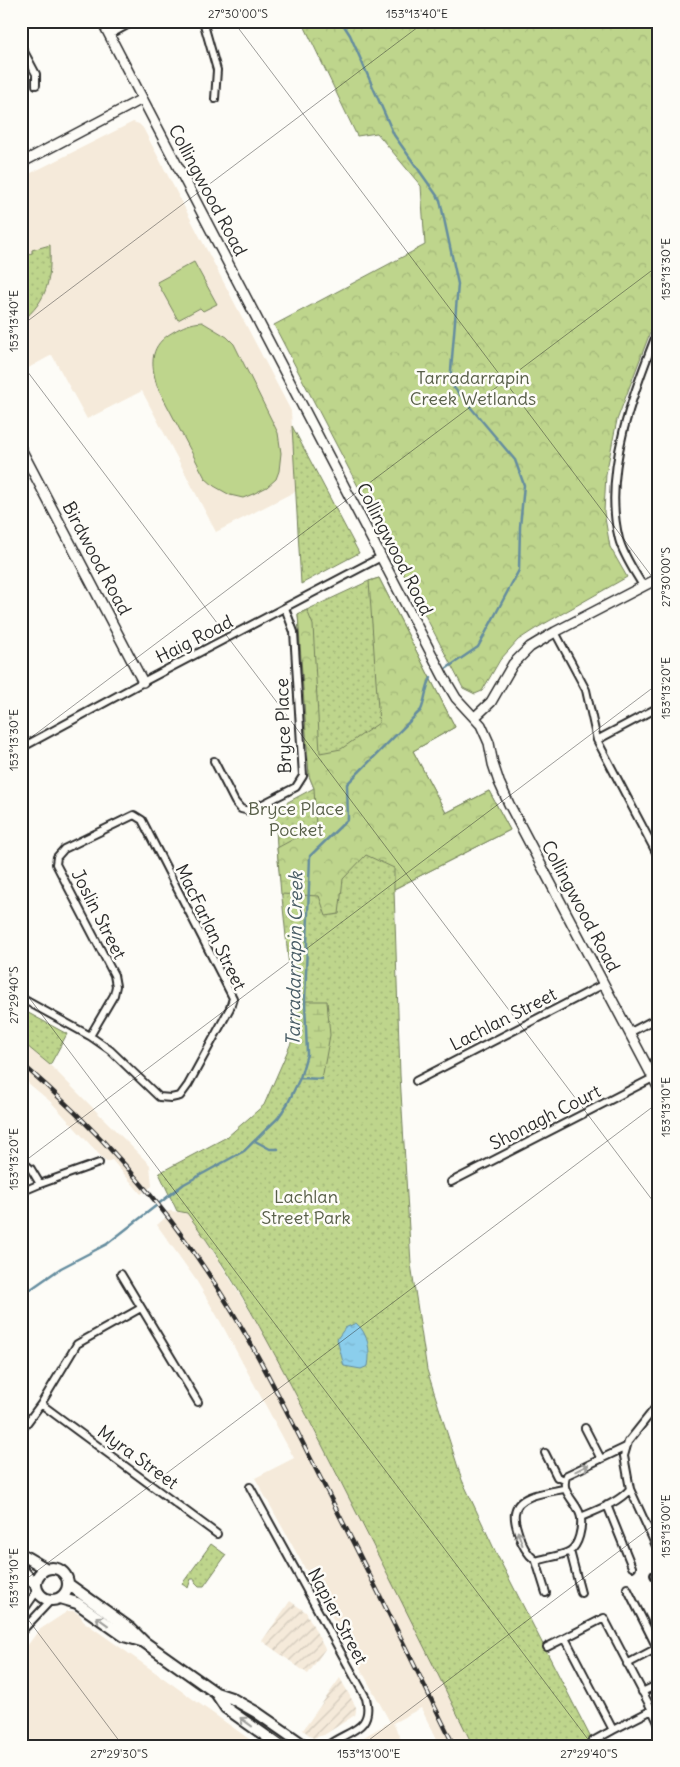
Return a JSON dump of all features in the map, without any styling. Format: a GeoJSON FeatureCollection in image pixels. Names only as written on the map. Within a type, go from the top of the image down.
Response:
{"type":"FeatureCollection","features":[{"type":"Feature","properties":{"kind":"main road"},"geometry":{"type":"LineString","coordinates":[[21,1554],[45,1568]]}},
{"type":"Feature","properties":{"kind":"main road"},"geometry":{"type":"LineString","coordinates":[[36,1588],[38,1575],[45,1568],[51,1567],[61,1570],[68,1579],[68,1584],[64,1594],[55,1599]]}},
{"type":"Feature","properties":{"kind":"main road"},"geometry":{"type":"LineString","coordinates":[[21,1569],[43,1597],[77,1603],[124,1636],[144,1642]]}},
{"type":"Feature","properties":{"kind":"main road"},"geometry":{"type":"LineString","coordinates":[[68,1584],[131,1629],[144,1642],[216,1693],[231,1698],[256,1712],[305,1746]]}},
{"type":"Feature","properties":{"kind":"main road"},"geometry":{"type":"LineString","coordinates":[[216,1693],[226,1708],[280,1746]]}},
{"type":"Feature","properties":{"kind":"street","name":"Collingwood Road"},"geometry":{"type":"LineString","coordinates":[[102,21],[450,689],[461,704],[475,717],[486,734],[496,773],[509,804],[659,1089]]}},
{"type":"Feature","properties":{"kind":"street"},"geometry":{"type":"LineString","coordinates":[[109,35],[129,24],[139,21]]}},
{"type":"Feature","properties":{"kind":"street"},"geometry":{"type":"LineString","coordinates":[[204,21],[217,70],[215,99]]}},
{"type":"Feature","properties":{"kind":"street"},"geometry":{"type":"LineString","coordinates":[[21,46],[36,74],[36,85]]}},
{"type":"Feature","properties":{"kind":"street"},"geometry":{"type":"LineString","coordinates":[[21,163],[142,100]]}},
{"type":"Feature","properties":{"kind":"street"},"geometry":{"type":"LineString","coordinates":[[643,586],[620,541],[614,515],[616,475],[624,423],[659,328]]}},
{"type":"Feature","properties":{"kind":"street","name":"Birdwood Road"},"geometry":{"type":"LineString","coordinates":[[21,449],[143,682]]}},
{"type":"Feature","properties":{"kind":"street","name":"Haig Road"},"geometry":{"type":"LineString","coordinates":[[21,748],[381,557]]}},
{"type":"Feature","properties":{"kind":"street"},"geometry":{"type":"LineString","coordinates":[[475,717],[491,702],[513,664],[530,647],[659,578]]}},
{"type":"Feature","properties":{"kind":"street","name":"Bryce Place"},"geometry":{"type":"LineString","coordinates":[[214,760],[235,802],[241,809],[249,811],[296,787],[303,776],[294,632],[285,608]]}},
{"type":"Feature","properties":{"kind":"street"},"geometry":{"type":"LineString","coordinates":[[555,632],[586,690],[597,740],[659,858]]}},
{"type":"Feature","properties":{"kind":"street"},"geometry":{"type":"LineString","coordinates":[[597,740],[659,707]]}},
{"type":"Feature","properties":{"kind":"street","name":"MacFarlan Street"},"geometry":{"type":"LineString","coordinates":[[21,998],[90,1036],[110,1050],[160,1096],[171,1098],[180,1096],[188,1086],[230,1008],[233,998],[142,820],[134,815]]}},
{"type":"Feature","properties":{"kind":"street","name":"Joslin Street"},"geometry":{"type":"LineString","coordinates":[[90,1036],[114,995],[116,986],[114,975],[56,864],[58,857],[64,849],[134,815]]}},
{"type":"Feature","properties":{"kind":"street"},"geometry":{"type":"LineString","coordinates":[[650,841],[659,837]]}},
{"type":"Feature","properties":{"kind":"street","name":"Lachlan Street"},"geometry":{"type":"LineString","coordinates":[[416,1081],[604,984]]}},
{"type":"Feature","properties":{"kind":"street"},"geometry":{"type":"LineString","coordinates":[[629,1033],[659,1017]]}},
{"type":"Feature","properties":{"kind":"street","name":"Shonagh Court"},"geometry":{"type":"LineString","coordinates":[[451,1182],[653,1078]]}},
{"type":"Feature","properties":{"kind":"street"},"geometry":{"type":"LineString","coordinates":[[21,1161],[31,1169],[40,1184]]}},
{"type":"Feature","properties":{"kind":"street"},"geometry":{"type":"LineString","coordinates":[[21,1192],[98,1163]]}},
{"type":"Feature","properties":{"kind":"street"},"geometry":{"type":"LineString","coordinates":[[121,1274],[198,1402]]}},
{"type":"Feature","properties":{"kind":"street"},"geometry":{"type":"LineString","coordinates":[[21,1431],[41,1404],[77,1344],[141,1308]]}},
{"type":"Feature","properties":{"kind":"street"},"geometry":{"type":"LineString","coordinates":[[656,1546],[630,1489],[624,1456],[628,1442],[659,1403]]}},
{"type":"Feature","properties":{"kind":"street","name":"Myra Street"},"geometry":{"type":"LineString","coordinates":[[41,1404],[217,1534]]}},
{"type":"Feature","properties":{"kind":"street"},"geometry":{"type":"LineString","coordinates":[[585,1428],[601,1459]]}},
{"type":"Feature","properties":{"kind":"street"},"geometry":{"type":"LineString","coordinates":[[536,1561],[570,1551],[576,1545],[579,1537],[581,1517],[564,1489],[567,1475],[626,1447]]}},
{"type":"Feature","properties":{"kind":"street"},"geometry":{"type":"LineString","coordinates":[[545,1452],[557,1477],[565,1480]]}},
{"type":"Feature","properties":{"kind":"street","name":"Napier Street"},"geometry":{"type":"LineString","coordinates":[[250,1487],[366,1698],[368,1715],[364,1722],[327,1746]]}},
{"type":"Feature","properties":{"kind":"street"},"geometry":{"type":"LineString","coordinates":[[546,1593],[536,1561],[529,1556],[521,1543],[514,1513],[517,1506],[528,1498],[564,1489]]}},
{"type":"Feature","properties":{"kind":"street"},"geometry":{"type":"LineString","coordinates":[[581,1517],[607,1505],[626,1494],[630,1489]]}},
{"type":"Feature","properties":{"kind":"street"},"geometry":{"type":"LineString","coordinates":[[607,1505],[632,1567]]}},
{"type":"Feature","properties":{"kind":"street"},"geometry":{"type":"LineString","coordinates":[[570,1551],[582,1593]]}},
{"type":"Feature","properties":{"kind":"street"},"geometry":{"type":"LineString","coordinates":[[654,1575],[659,1584]]}},
{"type":"Feature","properties":{"kind":"street"},"geometry":{"type":"LineString","coordinates":[[21,1614],[36,1588]]}},
{"type":"Feature","properties":{"kind":"street"},"geometry":{"type":"LineString","coordinates":[[627,1588],[658,1648],[628,1664]]}},
{"type":"Feature","properties":{"kind":"street"},"geometry":{"type":"LineString","coordinates":[[21,1632],[55,1599]]}},
{"type":"Feature","properties":{"kind":"street"},"geometry":{"type":"LineString","coordinates":[[547,1647],[604,1618],[659,1725]]}},
{"type":"Feature","properties":{"kind":"street"},"geometry":{"type":"LineString","coordinates":[[565,1638],[613,1730]]}},
{"type":"Feature","properties":{"kind":"street"},"geometry":{"type":"LineString","coordinates":[[642,1692],[659,1684]]}},
{"type":"Feature","properties":{"kind":"street"},"geometry":{"type":"LineString","coordinates":[[592,1741],[652,1710]]}},
{"type":"Feature","properties":{"kind":"shaded area"},"geometry":{"type":"Polygon","coordinates":[[[133,122],[143,128],[291,411],[296,491],[216,532],[142,391],[87,419],[52,355],[21,372],[21,178],[133,122]]]}},
{"type":"Feature","properties":{"kind":"shaded area"},"geometry":{"type":"Polygon","coordinates":[[[21,1041],[50,1065],[150,1165],[152,1186],[142,1190],[144,1192],[141,1194],[112,1160],[106,1162],[52,1103],[21,1077],[21,1041]]]}},
{"type":"Feature","properties":{"kind":"shaded area"},"geometry":{"type":"Polygon","coordinates":[[[166,1212],[187,1213],[266,1337],[406,1609],[473,1746],[440,1746],[421,1708],[393,1723],[404,1746],[348,1746],[390,1722],[255,1478],[294,1458],[196,1280],[157,1225],[169,1216],[166,1212]]]}},
{"type":"Feature","properties":{"kind":"shaded area"},"geometry":{"type":"Polygon","coordinates":[[[290,1601],[306,1612],[325,1649],[308,1674],[262,1641],[290,1601]]]}},
{"type":"Feature","properties":{"kind":"shaded area"},"geometry":{"type":"Polygon","coordinates":[[[68,1611],[74,1611],[80,1615],[83,1621],[259,1746],[21,1746],[21,1654],[39,1630],[68,1611]]]}},
{"type":"Feature","properties":{"kind":"shaded area"},"geometry":{"type":"Polygon","coordinates":[[[340,1678],[356,1707],[355,1715],[324,1735],[313,1738],[303,1730],[340,1678]]]}},
{"type":"Feature","properties":{"kind":"green space","name":"Tarradarrapin Creek Wetlands"},"geometry":{"type":"Polygon","coordinates":[[[302,21],[659,21],[659,309],[617,420],[606,474],[604,512],[610,547],[627,577],[518,640],[500,660],[482,691],[475,694],[463,688],[274,325],[425,245],[421,186],[377,133],[357,136],[302,21]]]}},
{"type":"Feature","properties":{"kind":"green space"},"geometry":{"type":"Polygon","coordinates":[[[50,245],[49,278],[43,296],[21,322],[21,258],[32,253],[32,250],[50,245]]]}},
{"type":"Feature","properties":{"kind":"green space"},"geometry":{"type":"Polygon","coordinates":[[[194,262],[217,304],[203,311],[200,308],[178,320],[157,282],[194,262]]]}},
{"type":"Feature","properties":{"kind":"green space"},"geometry":{"type":"Polygon","coordinates":[[[202,322],[227,337],[234,344],[278,433],[281,453],[276,479],[267,487],[243,498],[230,495],[214,486],[205,478],[157,386],[153,369],[156,348],[165,337],[180,328],[202,322]]]}},
{"type":"Feature","properties":{"kind":"green space"},"geometry":{"type":"Polygon","coordinates":[[[292,426],[359,553],[301,584],[292,426]]]}},
{"type":"Feature","properties":{"kind":"green space","name":"Lachlan Street Park"},"geometry":{"type":"Polygon","coordinates":[[[379,578],[455,727],[413,751],[446,813],[489,791],[510,830],[394,889],[400,1075],[411,1264],[427,1370],[462,1480],[497,1555],[595,1746],[473,1746],[341,1483],[259,1326],[207,1240],[187,1213],[177,1211],[159,1173],[227,1137],[264,1105],[291,1043],[293,1006],[277,848],[275,809],[314,788],[309,776],[298,614],[379,578]]]}},
{"type":"Feature","properties":{"kind":"green space"},"geometry":{"type":"Polygon","coordinates":[[[379,578],[455,727],[413,751],[446,813],[489,791],[510,830],[394,889],[394,868],[366,855],[343,879],[339,914],[326,916],[319,896],[281,894],[277,848],[316,827],[314,788],[309,776],[298,614],[307,610],[313,625],[320,753],[341,749],[379,723],[369,581],[379,578]]]}},
{"type":"Feature","properties":{"kind":"green space"},"geometry":{"type":"Polygon","coordinates":[[[305,1001],[327,1001],[330,1035],[322,1079],[300,1078],[307,1054],[305,1001]]]}},
{"type":"Feature","properties":{"kind":"green space"},"geometry":{"type":"Polygon","coordinates":[[[21,1009],[67,1034],[50,1065],[21,1041],[21,1009]]]}},
{"type":"Feature","properties":{"kind":"green space"},"geometry":{"type":"Polygon","coordinates":[[[211,1544],[226,1555],[204,1586],[199,1586],[195,1579],[191,1579],[188,1588],[182,1584],[211,1544]]]}},
{"type":"Feature","properties":{"kind":"water"},"geometry":{"type":"Polygon","coordinates":[[[356,1323],[366,1337],[369,1348],[368,1366],[361,1369],[344,1366],[337,1339],[345,1328],[356,1323]]]}},
{"type":"Feature","properties":{"kind":"waterway","name":"Tarradarrapin Creek"},"geometry":{"type":"LineString","coordinates":[[341,21],[350,35],[394,135],[440,200],[458,284],[450,383],[515,460],[524,485],[520,527],[519,570],[478,647],[447,668]]}},
{"type":"Feature","properties":{"kind":"waterway","name":"Tarradarrapin Creek"},"geometry":{"type":"LineString","coordinates":[[21,1296],[61,1268],[107,1244],[184,1184],[244,1151],[278,1118],[288,1103],[300,1078],[307,1054],[305,1001],[310,856],[348,819],[347,784],[421,710],[431,678]]}},
{"type":"Feature","properties":{"kind":"waterway"},"geometry":{"type":"LineString","coordinates":[[300,1078],[322,1079]]}},
{"type":"Feature","properties":{"kind":"waterway"},"geometry":{"type":"LineString","coordinates":[[255,1141],[270,1149],[278,1149]]}},
{"type":"Feature","properties":{"kind":"railway"},"geometry":{"type":"LineString","coordinates":[[21,1063],[78,1115],[131,1172],[179,1231],[222,1295],[250,1342],[289,1415],[454,1746]]}},
{"type":"Feature","properties":{"kind":"park label","name":"Bryce Place Pocket"},"geometry":{"type":"Point","coordinates":[296,818]}}]}
